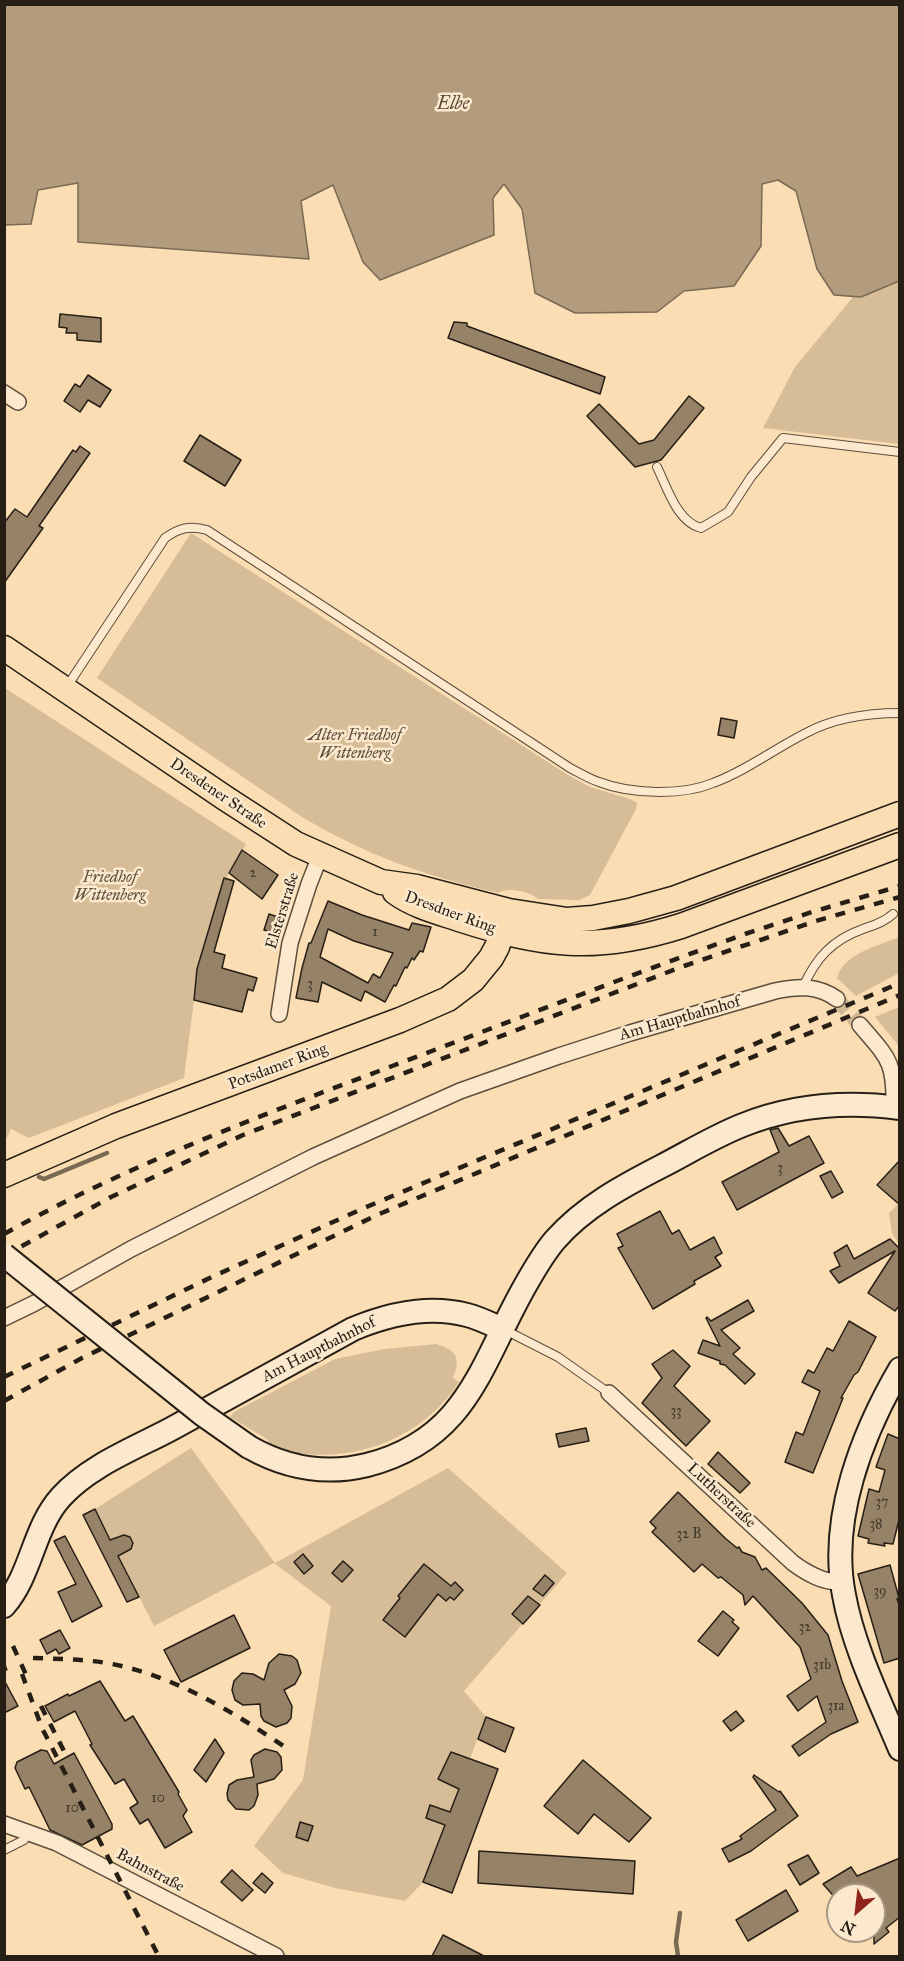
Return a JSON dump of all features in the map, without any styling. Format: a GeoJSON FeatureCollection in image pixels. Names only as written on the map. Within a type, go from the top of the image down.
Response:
{"type":"FeatureCollection","features":[{"type":"Feature","properties":{"kind":"main road","name":"Dresdener Straße"},"geometry":{"type":"LineString","coordinates":[[4,648],[269,828],[320,856],[381,882]]}},
{"type":"Feature","properties":{"kind":"main road","name":"Dresdner Ring"},"geometry":{"type":"LineString","coordinates":[[506,921],[593,918],[629,911],[676,898],[886,818]]}},
{"type":"Feature","properties":{"kind":"main road","name":"Dresdner Ring"},"geometry":{"type":"LineString","coordinates":[[381,882],[417,887],[506,921],[541,941],[564,944],[605,943],[647,936],[702,919],[892,847]]}},
{"type":"Feature","properties":{"kind":"main road","name":"Potsdamer Ring"},"geometry":{"type":"LineString","coordinates":[[4,1175],[116,1126],[437,1005],[473,980],[491,958],[506,921]]}},
{"type":"Feature","properties":{"kind":"street"},"geometry":{"type":"LineString","coordinates":[[4,393],[18,402]]}},
{"type":"Feature","properties":{"kind":"street","name":"Elsterstraße"},"geometry":{"type":"LineString","coordinates":[[279,1014],[290,943],[320,856]]}},
{"type":"Feature","properties":{"kind":"street","name":"Am Hauptbahnhof"},"geometry":{"type":"LineString","coordinates":[[4,1318],[131,1249],[314,1157],[460,1091],[681,1017],[791,987],[820,990],[837,999]]}},
{"type":"Feature","properties":{"kind":"street"},"geometry":{"type":"LineString","coordinates":[[4,1255],[202,1414],[249,1448],[288,1464],[322,1470],[362,1466],[399,1454],[428,1437],[452,1417],[472,1389],[535,1268],[558,1237],[591,1207],[647,1173],[729,1131],[784,1112],[841,1105],[897,1107],[891,1066],[860,1025]]}},
{"type":"Feature","properties":{"kind":"street","name":"Am Hauptbahnhof"},"geometry":{"type":"LineString","coordinates":[[4,1606],[23,1576],[44,1524],[59,1499],[78,1481],[121,1455],[353,1329],[375,1320],[408,1313],[455,1313],[470,1316],[502,1329]]}},
{"type":"Feature","properties":{"kind":"street"},"geometry":{"type":"LineString","coordinates":[[900,1369],[880,1405],[853,1476],[841,1536],[842,1582],[853,1632],[900,1749]]}},
{"type":"Feature","properties":{"kind":"street","name":"Lutherstraße"},"geometry":{"type":"LineString","coordinates":[[609,1393],[793,1563],[822,1580],[832,1583],[842,1582]]}},
{"type":"Feature","properties":{"kind":"street","name":"Bahnstraße"},"geometry":{"type":"LineString","coordinates":[[4,1824],[28,1831],[100,1864],[116,1875],[276,1956]]}},
{"type":"Feature","properties":{"kind":"lane"},"geometry":{"type":"LineString","coordinates":[[657,467],[682,517],[693,526],[701,528],[728,512],[751,477],[783,438],[900,452]]}},
{"type":"Feature","properties":{"kind":"lane"},"geometry":{"type":"LineString","coordinates":[[65,689],[165,538],[184,528],[195,526],[207,530],[570,768],[599,782],[624,789],[675,791],[710,785],[808,732],[846,718],[900,713]]}},
{"type":"Feature","properties":{"kind":"lane"},"geometry":{"type":"LineString","coordinates":[[802,987],[810,970],[836,941],[848,934],[887,920],[893,914]]}},
{"type":"Feature","properties":{"kind":"lane"},"geometry":{"type":"LineString","coordinates":[[502,1329],[558,1357],[609,1393]]}},
{"type":"Feature","properties":{"kind":"lane"},"geometry":{"type":"LineString","coordinates":[[4,1850],[24,1840],[28,1831]]}},
{"type":"Feature","properties":{"kind":"green space"},"geometry":{"type":"Polygon","coordinates":[[[899,281],[899,444],[763,428],[795,367],[853,297],[861,297],[899,281]]]}},
{"type":"Feature","properties":{"kind":"green space","name":"Alter Friedhof Wittenberg"},"geometry":{"type":"Polygon","coordinates":[[[191,533],[568,775],[590,787],[637,803],[636,809],[590,895],[579,900],[538,899],[513,890],[498,893],[420,871],[350,843],[302,817],[97,678],[191,533]]]}},
{"type":"Feature","properties":{"kind":"green space","name":"Friedhof Wittenberg"},"geometry":{"type":"Polygon","coordinates":[[[5,688],[246,844],[221,887],[199,961],[184,1078],[29,1138],[11,1129],[5,1142],[5,688]]]}},
{"type":"Feature","properties":{"kind":"green space"},"geometry":{"type":"Polygon","coordinates":[[[899,937],[899,973],[856,996],[837,978],[841,969],[854,956],[899,937]]]}},
{"type":"Feature","properties":{"kind":"green space"},"geometry":{"type":"Polygon","coordinates":[[[899,1007],[899,1046],[875,1017],[899,1007]]]}},
{"type":"Feature","properties":{"kind":"green space"},"geometry":{"type":"Polygon","coordinates":[[[899,1203],[899,1245],[892,1233],[889,1213],[899,1203]]]}},
{"type":"Feature","properties":{"kind":"green space"},"geometry":{"type":"Polygon","coordinates":[[[436,1344],[453,1352],[457,1365],[453,1378],[459,1382],[430,1416],[412,1429],[372,1447],[328,1455],[296,1453],[270,1445],[267,1439],[230,1417],[234,1412],[335,1359],[384,1349],[436,1344]]]}},
{"type":"Feature","properties":{"kind":"green space"},"geometry":{"type":"Polygon","coordinates":[[[191,1448],[275,1563],[448,1468],[567,1573],[464,1691],[486,1717],[423,1882],[405,1901],[335,1888],[283,1873],[254,1846],[303,1780],[331,1606],[274,1563],[154,1626],[95,1509],[191,1448]]]}},
{"type":"Feature","properties":{"kind":"water","name":"Elbe"},"geometry":{"type":"Polygon","coordinates":[[[4,5],[899,5],[899,281],[861,297],[834,295],[817,269],[796,191],[778,180],[762,184],[761,246],[734,286],[684,291],[657,312],[575,313],[535,293],[522,209],[504,184],[493,198],[494,235],[380,280],[363,262],[333,185],[301,201],[309,259],[78,242],[78,183],[38,190],[31,224],[5,225],[4,5]]]}},
{"type":"Feature","properties":{"kind":"building"},"geometry":{"type":"Polygon","coordinates":[[[60,314],[101,318],[101,342],[77,340],[77,333],[66,333],[67,328],[59,327],[60,314]]]}},
{"type":"Feature","properties":{"kind":"building"},"geometry":{"type":"Polygon","coordinates":[[[454,322],[467,323],[467,326],[605,377],[600,394],[448,338],[454,322]]]}},
{"type":"Feature","properties":{"kind":"building"},"geometry":{"type":"Polygon","coordinates":[[[88,375],[111,390],[100,407],[88,400],[80,412],[64,401],[75,384],[80,387],[88,375]]]}},
{"type":"Feature","properties":{"kind":"building"},"geometry":{"type":"Polygon","coordinates":[[[689,396],[704,408],[661,460],[635,467],[587,416],[599,404],[639,444],[654,440],[689,396]]]}},
{"type":"Feature","properties":{"kind":"building"},"geometry":{"type":"Polygon","coordinates":[[[200,435],[241,460],[225,486],[184,461],[200,435]]]}},
{"type":"Feature","properties":{"kind":"building"},"geometry":{"type":"Polygon","coordinates":[[[80,446],[90,453],[39,526],[43,528],[4,583],[4,523],[15,509],[27,517],[73,450],[76,452],[80,446]]]}},
{"type":"Feature","properties":{"kind":"building"},"geometry":{"type":"Polygon","coordinates":[[[721,718],[737,721],[734,738],[718,735],[721,718]]]}},
{"type":"Feature","properties":{"kind":"building"},"geometry":{"type":"Polygon","coordinates":[[[242,850],[278,875],[262,899],[229,873],[242,850]]]}},
{"type":"Feature","properties":{"kind":"building"},"geometry":{"type":"Polygon","coordinates":[[[224,878],[234,881],[214,952],[225,955],[222,968],[257,978],[253,991],[248,989],[242,1012],[194,1000],[197,969],[224,878]]]}},
{"type":"Feature","properties":{"kind":"building"},"geometry":{"type":"Polygon","coordinates":[[[328,901],[409,930],[412,923],[431,927],[423,952],[420,951],[414,960],[412,958],[407,968],[405,967],[385,1002],[365,991],[361,1001],[322,982],[318,1002],[296,998],[302,968],[309,943],[311,943],[328,901]],[[328,929],[320,957],[368,983],[373,974],[380,978],[393,953],[354,941],[328,929]]]}},
{"type":"Feature","properties":{"kind":"building"},"geometry":{"type":"Polygon","coordinates":[[[269,914],[284,919],[279,934],[264,930],[269,914]]]}},
{"type":"Feature","properties":{"kind":"building"},"geometry":{"type":"Polygon","coordinates":[[[778,1128],[789,1146],[809,1136],[824,1163],[737,1210],[722,1182],[779,1152],[770,1130],[778,1128]]]}},
{"type":"Feature","properties":{"kind":"building"},"geometry":{"type":"Polygon","coordinates":[[[900,1160],[900,1205],[877,1185],[900,1160]]]}},
{"type":"Feature","properties":{"kind":"building"},"geometry":{"type":"Polygon","coordinates":[[[831,1171],[843,1192],[832,1198],[820,1176],[831,1171]]]}},
{"type":"Feature","properties":{"kind":"building"},"geometry":{"type":"Polygon","coordinates":[[[660,1211],[672,1234],[679,1230],[690,1250],[714,1237],[722,1253],[715,1257],[721,1266],[653,1309],[618,1248],[623,1246],[617,1234],[660,1211]]]}},
{"type":"Feature","properties":{"kind":"building"},"geometry":{"type":"Polygon","coordinates":[[[890,1239],[898,1247],[900,1245],[900,1305],[895,1311],[868,1293],[895,1251],[839,1283],[830,1271],[840,1266],[834,1253],[847,1245],[854,1259],[890,1239]]]}},
{"type":"Feature","properties":{"kind":"building"},"geometry":{"type":"Polygon","coordinates":[[[748,1300],[754,1311],[721,1330],[740,1348],[733,1354],[755,1374],[745,1384],[725,1365],[720,1364],[720,1361],[698,1353],[703,1340],[720,1346],[706,1318],[711,1321],[748,1300]]]}},
{"type":"Feature","properties":{"kind":"building"},"geometry":{"type":"Polygon","coordinates":[[[849,1321],[876,1337],[858,1372],[841,1398],[843,1398],[813,1473],[785,1462],[796,1432],[803,1435],[820,1391],[802,1382],[808,1370],[814,1373],[827,1348],[833,1351],[849,1321]]]}},
{"type":"Feature","properties":{"kind":"building"},"geometry":{"type":"Polygon","coordinates":[[[673,1350],[690,1366],[674,1386],[710,1421],[686,1446],[642,1403],[662,1378],[652,1364],[673,1350]]]}},
{"type":"Feature","properties":{"kind":"building"},"geometry":{"type":"Polygon","coordinates":[[[586,1428],[589,1441],[559,1447],[556,1434],[586,1428]]]}},
{"type":"Feature","properties":{"kind":"building"},"geometry":{"type":"Polygon","coordinates":[[[888,1434],[900,1439],[900,1516],[893,1544],[884,1543],[885,1546],[868,1543],[869,1539],[858,1536],[869,1489],[879,1492],[885,1470],[876,1467],[888,1434]]]}},
{"type":"Feature","properties":{"kind":"building"},"geometry":{"type":"Polygon","coordinates":[[[718,1452],[750,1483],[740,1493],[708,1464],[718,1452]]]}},
{"type":"Feature","properties":{"kind":"building"},"geometry":{"type":"Polygon","coordinates":[[[678,1492],[725,1538],[737,1548],[739,1547],[742,1552],[755,1557],[762,1570],[766,1568],[802,1603],[828,1635],[858,1722],[831,1734],[799,1756],[792,1746],[826,1722],[817,1696],[798,1711],[787,1696],[811,1679],[800,1647],[753,1596],[745,1605],[743,1595],[721,1577],[718,1578],[702,1564],[694,1572],[652,1532],[656,1528],[650,1522],[678,1492]]]}},
{"type":"Feature","properties":{"kind":"building"},"geometry":{"type":"Polygon","coordinates":[[[95,1509],[110,1540],[124,1535],[130,1537],[133,1543],[131,1549],[118,1556],[139,1597],[127,1602],[83,1515],[95,1509]]]}},
{"type":"Feature","properties":{"kind":"building"},"geometry":{"type":"Polygon","coordinates":[[[65,1536],[102,1606],[72,1622],[58,1592],[76,1584],[54,1541],[65,1536]]]}},
{"type":"Feature","properties":{"kind":"building"},"geometry":{"type":"Polygon","coordinates":[[[303,1554],[313,1566],[304,1574],[294,1562],[303,1554]]]}},
{"type":"Feature","properties":{"kind":"building"},"geometry":{"type":"Polygon","coordinates":[[[343,1561],[353,1570],[342,1582],[332,1573],[343,1561]]]}},
{"type":"Feature","properties":{"kind":"building"},"geometry":{"type":"Polygon","coordinates":[[[424,1564],[451,1586],[455,1582],[463,1590],[454,1600],[450,1597],[446,1601],[438,1594],[405,1637],[383,1620],[400,1598],[398,1596],[424,1564]]]}},
{"type":"Feature","properties":{"kind":"building"},"geometry":{"type":"Polygon","coordinates":[[[890,1565],[900,1607],[900,1658],[884,1663],[858,1574],[890,1565]]]}},
{"type":"Feature","properties":{"kind":"building"},"geometry":{"type":"Polygon","coordinates":[[[545,1575],[554,1583],[543,1596],[533,1589],[545,1575]]]}},
{"type":"Feature","properties":{"kind":"building"},"geometry":{"type":"Polygon","coordinates":[[[528,1596],[540,1605],[523,1624],[512,1614],[528,1596]]]}},
{"type":"Feature","properties":{"kind":"building"},"geometry":{"type":"Polygon","coordinates":[[[723,1611],[734,1620],[732,1622],[739,1628],[718,1656],[698,1641],[723,1611]]]}},
{"type":"Feature","properties":{"kind":"building"},"geometry":{"type":"Polygon","coordinates":[[[234,1615],[250,1648],[181,1682],[164,1650],[234,1615]]]}},
{"type":"Feature","properties":{"kind":"building"},"geometry":{"type":"Polygon","coordinates":[[[60,1630],[70,1648],[59,1654],[56,1649],[47,1654],[40,1640],[60,1630]]]}},
{"type":"Feature","properties":{"kind":"building"},"geometry":{"type":"Polygon","coordinates":[[[279,1654],[292,1656],[297,1660],[301,1673],[295,1684],[284,1690],[292,1706],[291,1718],[287,1723],[276,1727],[264,1721],[260,1704],[243,1705],[235,1700],[232,1690],[234,1681],[242,1673],[253,1674],[264,1680],[269,1663],[279,1654]]]}},
{"type":"Feature","properties":{"kind":"building"},"geometry":{"type":"Polygon","coordinates":[[[4,1680],[18,1706],[4,1713],[4,1680]]]}},
{"type":"Feature","properties":{"kind":"building"},"geometry":{"type":"Polygon","coordinates":[[[100,1681],[125,1721],[133,1716],[179,1792],[187,1810],[183,1816],[192,1832],[165,1848],[148,1819],[140,1824],[130,1808],[138,1803],[124,1779],[115,1784],[90,1745],[92,1744],[75,1711],[54,1722],[45,1706],[100,1681]]]}},
{"type":"Feature","properties":{"kind":"building"},"geometry":{"type":"Polygon","coordinates":[[[736,1711],[744,1721],[731,1731],[723,1721],[736,1711]]]}},
{"type":"Feature","properties":{"kind":"building"},"geometry":{"type":"Polygon","coordinates":[[[486,1717],[514,1728],[505,1752],[478,1739],[486,1717]]]}},
{"type":"Feature","properties":{"kind":"building"},"geometry":{"type":"Polygon","coordinates":[[[215,1739],[224,1753],[206,1782],[194,1770],[215,1739]]]}},
{"type":"Feature","properties":{"kind":"building"},"geometry":{"type":"Polygon","coordinates":[[[265,1749],[277,1752],[281,1757],[282,1770],[274,1779],[257,1784],[258,1795],[254,1806],[249,1810],[236,1809],[228,1800],[229,1785],[237,1780],[254,1777],[251,1760],[254,1755],[265,1749]]]}},
{"type":"Feature","properties":{"kind":"building"},"geometry":{"type":"Polygon","coordinates":[[[41,1750],[47,1751],[54,1764],[74,1753],[112,1824],[112,1829],[82,1845],[50,1830],[29,1787],[25,1789],[15,1768],[17,1762],[41,1750]]]}},
{"type":"Feature","properties":{"kind":"building"},"geometry":{"type":"Polygon","coordinates":[[[451,1752],[498,1769],[452,1893],[423,1882],[445,1825],[426,1818],[430,1805],[450,1812],[459,1789],[438,1779],[451,1752]]]}},
{"type":"Feature","properties":{"kind":"building"},"geometry":{"type":"Polygon","coordinates":[[[583,1760],[651,1818],[629,1842],[594,1814],[578,1834],[544,1806],[583,1760]]]}},
{"type":"Feature","properties":{"kind":"building"},"geometry":{"type":"Polygon","coordinates":[[[754,1775],[780,1791],[798,1816],[751,1851],[729,1862],[722,1849],[742,1839],[740,1836],[776,1810],[753,1777],[754,1775]]]}},
{"type":"Feature","properties":{"kind":"building"},"geometry":{"type":"Polygon","coordinates":[[[300,1822],[313,1826],[308,1841],[296,1837],[300,1822]]]}},
{"type":"Feature","properties":{"kind":"building"},"geometry":{"type":"Polygon","coordinates":[[[479,1851],[635,1861],[633,1894],[478,1883],[479,1851]]]}},
{"type":"Feature","properties":{"kind":"building"},"geometry":{"type":"Polygon","coordinates":[[[808,1855],[819,1873],[800,1885],[788,1865],[808,1855]]]}},
{"type":"Feature","properties":{"kind":"building"},"geometry":{"type":"Polygon","coordinates":[[[900,1858],[900,1917],[886,1928],[886,1883],[826,1883],[826,1887],[823,1884],[851,1867],[857,1876],[900,1858]]]}},
{"type":"Feature","properties":{"kind":"building"},"geometry":{"type":"Polygon","coordinates":[[[232,1870],[253,1890],[242,1901],[221,1882],[232,1870]]]}},
{"type":"Feature","properties":{"kind":"building"},"geometry":{"type":"Polygon","coordinates":[[[262,1873],[273,1883],[265,1893],[253,1883],[262,1873]]]}},
{"type":"Feature","properties":{"kind":"building"},"geometry":{"type":"Polygon","coordinates":[[[786,1890],[798,1911],[748,1941],[736,1920],[786,1890]]]}},
{"type":"Feature","properties":{"kind":"building"},"geometry":{"type":"Polygon","coordinates":[[[443,1935],[484,1956],[432,1956],[443,1935]]]}},
{"type":"Feature","properties":{"kind":"waterway"},"geometry":{"type":"LineString","coordinates":[[39,1177],[44,1179],[107,1153]]}},
{"type":"Feature","properties":{"kind":"waterway"},"geometry":{"type":"LineString","coordinates":[[678,1956],[676,1942],[680,1913]]}},
{"type":"Feature","properties":{"kind":"tunnel"},"geometry":{"type":"LineString","coordinates":[[837,999],[860,1025]]}},
{"type":"Feature","properties":{"kind":"railway"},"geometry":{"type":"LineString","coordinates":[[4,1234],[97,1186],[289,1105],[745,934],[900,886]]}},
{"type":"Feature","properties":{"kind":"railway"},"geometry":{"type":"LineString","coordinates":[[4,1256],[111,1197],[243,1135],[684,966],[816,921],[900,897]]}},
{"type":"Feature","properties":{"kind":"railway"},"geometry":{"type":"LineString","coordinates":[[4,1377],[214,1276],[364,1208],[900,983]]}},
{"type":"Feature","properties":{"kind":"railway"},"geometry":{"type":"LineString","coordinates":[[4,1401],[82,1358],[377,1215],[900,995]]}},
{"type":"Feature","properties":{"kind":"railway"},"geometry":{"type":"LineString","coordinates":[[13,1646],[28,1679]]}},
{"type":"Feature","properties":{"kind":"railway"},"geometry":{"type":"LineString","coordinates":[[33,1658],[107,1663],[155,1676],[222,1707],[285,1747]]}},
{"type":"Feature","properties":{"kind":"railway"},"geometry":{"type":"LineString","coordinates":[[22,1674],[42,1728],[157,1953]]}},
{"type":"Feature","properties":{"kind":"railway"},"geometry":{"type":"LineString","coordinates":[[41,1706],[67,1757]]}}]}
